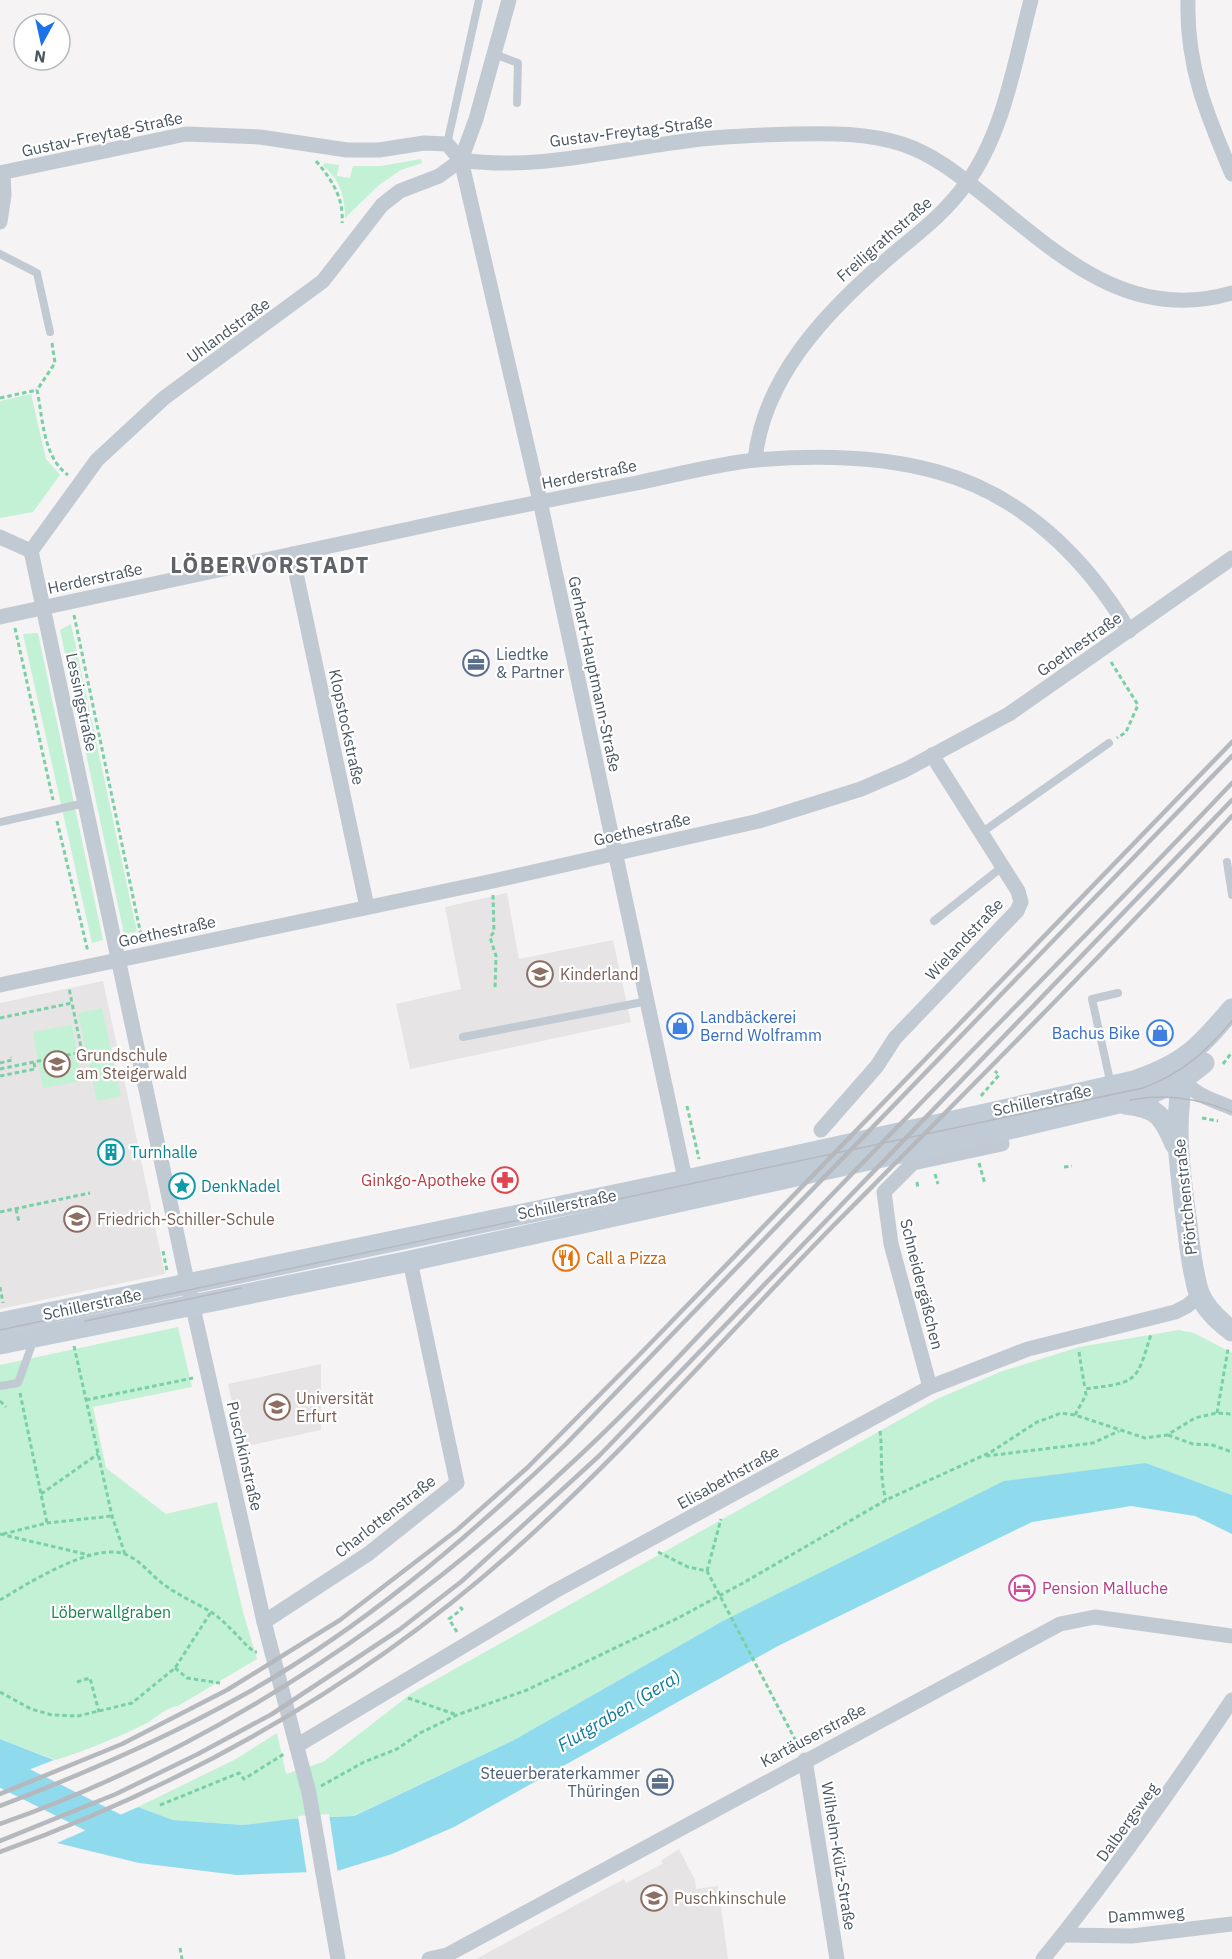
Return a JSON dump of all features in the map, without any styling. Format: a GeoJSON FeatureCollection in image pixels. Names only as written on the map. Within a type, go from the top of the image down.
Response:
{"type":"FeatureCollection","features":[{"type":"Feature","properties":{"kind":"main road"},"geometry":{"type":"LineString","coordinates":[[1115,1095],[1144,1097],[1182,1079],[1232,1009]]}},
{"type":"Feature","properties":{"kind":"main road","name":"Schillerstraße"},"geometry":{"type":"LineString","coordinates":[[2,1314],[190,1294],[410,1261],[687,1189],[999,1131],[1115,1095],[1134,1081],[1199,1058]]}},
{"type":"Feature","properties":{"kind":"main road","name":"Pförtchenstraße"},"geometry":{"type":"LineString","coordinates":[[1182,1079],[1177,1148],[1191,1252],[1200,1295],[1222,1324],[1232,1331]]}},
{"type":"Feature","properties":{"kind":"main road","name":"Schillerstraße"},"geometry":{"type":"LineString","coordinates":[[0,1344],[34,1337],[190,1294],[687,1189],[1115,1095]]}},
{"type":"Feature","properties":{"kind":"main road"},"geometry":{"type":"LineString","coordinates":[[1115,1095],[1152,1110],[1165,1122],[1177,1148]]}},
{"type":"Feature","properties":{"kind":"street"},"geometry":{"type":"LineString","coordinates":[[447,144],[461,160],[476,119],[509,0]]}},
{"type":"Feature","properties":{"kind":"street","name":"Freiligrathstraße"},"geometry":{"type":"LineString","coordinates":[[755,460],[765,412],[787,371],[813,333],[849,292],[931,226],[968,183],[987,147],[1000,110],[1031,0]]}},
{"type":"Feature","properties":{"kind":"street"},"geometry":{"type":"LineString","coordinates":[[1188,0],[1189,51],[1195,76],[1232,174]]}},
{"type":"Feature","properties":{"kind":"street","name":"Gustav-Freytag-Straße"},"geometry":{"type":"LineString","coordinates":[[1,173],[186,134],[260,137],[347,150],[379,150],[424,143],[447,144]]}},
{"type":"Feature","properties":{"kind":"street","name":"Gustav-Freytag-Straße"},"geometry":{"type":"LineString","coordinates":[[461,160],[493,165],[523,163],[689,140],[767,135],[861,135],[903,145],[943,162],[1083,272],[1113,287],[1142,296],[1183,299],[1232,293]]}},
{"type":"Feature","properties":{"kind":"street","name":"Gerhart-Hauptmann-Straße"},"geometry":{"type":"LineString","coordinates":[[461,160],[540,501],[687,1189]]}},
{"type":"Feature","properties":{"kind":"street","name":"Uhlandstraße"},"geometry":{"type":"LineString","coordinates":[[31,550],[97,460],[164,398],[323,281],[382,205],[400,191],[439,176],[461,160]]}},
{"type":"Feature","properties":{"kind":"street"},"geometry":{"type":"LineString","coordinates":[[0,222],[4,197],[1,173]]}},
{"type":"Feature","properties":{"kind":"street","name":"Herderstraße"},"geometry":{"type":"LineString","coordinates":[[6,615],[540,501],[755,460],[846,459],[884,462],[938,472],[983,489],[1041,525],[1079,559],[1102,588],[1129,631]]}},
{"type":"Feature","properties":{"kind":"street"},"geometry":{"type":"LineString","coordinates":[[0,537],[31,550]]}},
{"type":"Feature","properties":{"kind":"street","name":"Lessingstraße"},"geometry":{"type":"LineString","coordinates":[[31,550],[118,960]]}},
{"type":"Feature","properties":{"kind":"street","name":"Klopstockstraße"},"geometry":{"type":"LineString","coordinates":[[292,554],[367,907]]}},
{"type":"Feature","properties":{"kind":"street","name":"Goethestraße"},"geometry":{"type":"LineString","coordinates":[[0,985],[367,907],[493,887],[615,853],[759,821],[861,789],[1009,714],[1232,558]]}},
{"type":"Feature","properties":{"kind":"street","name":"Wielandstraße"},"geometry":{"type":"LineString","coordinates":[[820,1130],[877,1066],[895,1038],[1017,911],[1021,902],[1018,891],[932,755]]}},
{"type":"Feature","properties":{"kind":"street","name":"Puschkinstraße"},"geometry":{"type":"LineString","coordinates":[[118,960],[264,1622],[309,1793],[338,1959]]}},
{"type":"Feature","properties":{"kind":"street"},"geometry":{"type":"LineString","coordinates":[[1182,1079],[1196,1093],[1232,1108]]}},
{"type":"Feature","properties":{"kind":"street","name":"Schillerstraße"},"geometry":{"type":"LineString","coordinates":[[912,1163],[1002,1144],[999,1131]]}},
{"type":"Feature","properties":{"kind":"street","name":"Schneidergäßchen"},"geometry":{"type":"LineString","coordinates":[[912,1163],[884,1192],[891,1244],[930,1388]]}},
{"type":"Feature","properties":{"kind":"street","name":"Charlottenstraße"},"geometry":{"type":"LineString","coordinates":[[264,1622],[368,1554],[457,1483],[410,1261]]}},
{"type":"Feature","properties":{"kind":"street","name":"Elisabethstraße"},"geometry":{"type":"LineString","coordinates":[[298,1746],[555,1591],[930,1388],[1028,1349],[1175,1311],[1187,1306],[1200,1295]]}},
{"type":"Feature","properties":{"kind":"street","name":"Kartäuserstraße"},"geometry":{"type":"LineString","coordinates":[[429,1959],[447,1955],[1060,1624],[1095,1617],[1232,1636]]}},
{"type":"Feature","properties":{"kind":"street","name":"Dalbergsweg"},"geometry":{"type":"LineString","coordinates":[[1043,1959],[1093,1899],[1232,1700]]}},
{"type":"Feature","properties":{"kind":"street","name":"Wilhelm-Külz-Straße"},"geometry":{"type":"LineString","coordinates":[[805,1760],[837,1959]]}},
{"type":"Feature","properties":{"kind":"street","name":"Dammweg"},"geometry":{"type":"LineString","coordinates":[[1063,1935],[1132,1936],[1232,1924]]}},
{"type":"Feature","properties":{"kind":"lane"},"geometry":{"type":"LineString","coordinates":[[447,144],[479,0]]}},
{"type":"Feature","properties":{"kind":"lane"},"geometry":{"type":"LineString","coordinates":[[494,54],[518,63],[517,103]]}},
{"type":"Feature","properties":{"kind":"lane"},"geometry":{"type":"LineString","coordinates":[[0,254],[36,273],[50,332]]}},
{"type":"Feature","properties":{"kind":"lane"},"geometry":{"type":"LineString","coordinates":[[981,832],[1109,743]]}},
{"type":"Feature","properties":{"kind":"lane"},"geometry":{"type":"LineString","coordinates":[[0,822],[85,803]]}},
{"type":"Feature","properties":{"kind":"lane"},"geometry":{"type":"LineString","coordinates":[[1227,862],[1232,896]]}},
{"type":"Feature","properties":{"kind":"lane"},"geometry":{"type":"LineString","coordinates":[[934,921],[1002,867]]}},
{"type":"Feature","properties":{"kind":"lane"},"geometry":{"type":"LineString","coordinates":[[1115,1095],[1092,999],[1118,993]]}},
{"type":"Feature","properties":{"kind":"lane"},"geometry":{"type":"LineString","coordinates":[[463,1038],[648,1001]]}},
{"type":"Feature","properties":{"kind":"lane"},"geometry":{"type":"LineString","coordinates":[[0,1386],[18,1383],[34,1337]]}},
{"type":"Feature","properties":{"kind":"path"},"geometry":{"type":"LineString","coordinates":[[330,177],[338,195],[342,223]]}},
{"type":"Feature","properties":{"kind":"path"},"geometry":{"type":"LineString","coordinates":[[0,398],[37,390],[56,363],[50,332]]}},
{"type":"Feature","properties":{"kind":"path"},"geometry":{"type":"LineString","coordinates":[[37,390],[50,453],[58,468]]}},
{"type":"Feature","properties":{"kind":"path"},"geometry":{"type":"LineString","coordinates":[[71,601],[145,954]]}},
{"type":"Feature","properties":{"kind":"path"},"geometry":{"type":"LineString","coordinates":[[6,615],[91,965]]}},
{"type":"Feature","properties":{"kind":"path"},"geometry":{"type":"LineString","coordinates":[[1109,743],[1125,732],[1138,705],[1111,662],[1119,655]]}},
{"type":"Feature","properties":{"kind":"path"},"geometry":{"type":"LineString","coordinates":[[482,896],[493,887]]}},
{"type":"Feature","properties":{"kind":"path"},"geometry":{"type":"LineString","coordinates":[[493,887],[494,932],[490,937],[496,956],[495,990]]}},
{"type":"Feature","properties":{"kind":"path"},"geometry":{"type":"LineString","coordinates":[[0,1069],[82,1052],[69,988]]}},
{"type":"Feature","properties":{"kind":"path"},"geometry":{"type":"LineString","coordinates":[[0,1018],[72,1003]]}},
{"type":"Feature","properties":{"kind":"path"},"geometry":{"type":"LineString","coordinates":[[0,1062],[12,1060],[11,1057]]}},
{"type":"Feature","properties":{"kind":"path"},"geometry":{"type":"LineString","coordinates":[[0,1076],[35,1069],[34,1062]]}},
{"type":"Feature","properties":{"kind":"path"},"geometry":{"type":"LineString","coordinates":[[985,1092],[999,1075],[995,1071]]}},
{"type":"Feature","properties":{"kind":"path"},"geometry":{"type":"LineString","coordinates":[[1202,1118],[1222,1121]]}},
{"type":"Feature","properties":{"kind":"path"},"geometry":{"type":"LineString","coordinates":[[977,1155],[985,1184]]}},
{"type":"Feature","properties":{"kind":"path"},"geometry":{"type":"LineString","coordinates":[[1064,1167],[1072,1166]]}},
{"type":"Feature","properties":{"kind":"path"},"geometry":{"type":"LineString","coordinates":[[0,1212],[90,1193]]}},
{"type":"Feature","properties":{"kind":"path"},"geometry":{"type":"LineString","coordinates":[[16,1209],[19,1222]]}},
{"type":"Feature","properties":{"kind":"path"},"geometry":{"type":"LineString","coordinates":[[0,1287],[2,1314]]}},
{"type":"Feature","properties":{"kind":"path"},"geometry":{"type":"LineString","coordinates":[[1085,1389],[1123,1384],[1133,1379],[1140,1370],[1153,1331]]}},
{"type":"Feature","properties":{"kind":"path"},"geometry":{"type":"LineString","coordinates":[[73,1340],[112,1516],[125,1554]]}},
{"type":"Feature","properties":{"kind":"path"},"geometry":{"type":"LineString","coordinates":[[1217,1413],[1228,1349],[1232,1342]]}},
{"type":"Feature","properties":{"kind":"path"},"geometry":{"type":"LineString","coordinates":[[1075,1415],[1086,1395],[1080,1362]]}},
{"type":"Feature","properties":{"kind":"path"},"geometry":{"type":"LineString","coordinates":[[1224,1368],[1232,1370]]}},
{"type":"Feature","properties":{"kind":"path"},"geometry":{"type":"LineString","coordinates":[[86,1400],[208,1374]]}},
{"type":"Feature","properties":{"kind":"path"},"geometry":{"type":"LineString","coordinates":[[18,1383],[47,1523]]}},
{"type":"Feature","properties":{"kind":"path"},"geometry":{"type":"LineString","coordinates":[[0,1401],[6,1407]]}},
{"type":"Feature","properties":{"kind":"path"},"geometry":{"type":"LineString","coordinates":[[309,1793],[364,1761],[397,1749],[420,1733],[457,1715],[527,1690],[719,1596],[886,1500],[982,1456],[1037,1422],[1061,1413],[1075,1415],[1145,1438],[1167,1435],[1195,1418],[1217,1413],[1232,1414]]}},
{"type":"Feature","properties":{"kind":"path"},"geometry":{"type":"LineString","coordinates":[[880,1431],[883,1454],[880,1479],[886,1500]]}},
{"type":"Feature","properties":{"kind":"path"},"geometry":{"type":"LineString","coordinates":[[982,1456],[1093,1443],[1104,1436],[1121,1431]]}},
{"type":"Feature","properties":{"kind":"path"},"geometry":{"type":"LineString","coordinates":[[1167,1435],[1193,1444],[1212,1445],[1232,1452]]}},
{"type":"Feature","properties":{"kind":"path"},"geometry":{"type":"LineString","coordinates":[[41,1494],[98,1454]]}},
{"type":"Feature","properties":{"kind":"path"},"geometry":{"type":"LineString","coordinates":[[716,1504],[722,1516],[707,1571],[805,1760]]}},
{"type":"Feature","properties":{"kind":"path"},"geometry":{"type":"LineString","coordinates":[[1,1534],[47,1523],[112,1516]]}},
{"type":"Feature","properties":{"kind":"path"},"geometry":{"type":"LineString","coordinates":[[1,1534],[91,1556]]}},
{"type":"Feature","properties":{"kind":"path"},"geometry":{"type":"LineString","coordinates":[[656,1551],[688,1567],[707,1571]]}},
{"type":"Feature","properties":{"kind":"path"},"geometry":{"type":"LineString","coordinates":[[0,1600],[73,1560],[108,1553],[125,1554],[148,1569],[162,1584],[211,1612],[229,1626],[254,1652],[271,1649]]}},
{"type":"Feature","properties":{"kind":"path"},"geometry":{"type":"LineString","coordinates":[[449,1619],[462,1609],[459,1606]]}},
{"type":"Feature","properties":{"kind":"path"},"geometry":{"type":"LineString","coordinates":[[0,1692],[31,1710],[52,1715],[78,1716],[132,1703],[175,1668],[211,1612]]}},
{"type":"Feature","properties":{"kind":"path"},"geometry":{"type":"LineString","coordinates":[[175,1668],[187,1678],[220,1683]]}},
{"type":"Feature","properties":{"kind":"path"},"geometry":{"type":"LineString","coordinates":[[76,1682],[90,1678],[99,1712]]}},
{"type":"Feature","properties":{"kind":"path"},"geometry":{"type":"LineString","coordinates":[[398,1695],[457,1715]]}},
{"type":"Feature","properties":{"kind":"path"},"geometry":{"type":"LineString","coordinates":[[160,1804],[239,1773],[244,1779],[298,1746]]}},
{"type":"Feature","properties":{"kind":"path"},"geometry":{"type":"LineString","coordinates":[[180,1948],[182,1959]]}},
{"type":"Feature","properties":{"kind":"shaded area","name":"Kinderland"},"geometry":{"type":"Polygon","coordinates":[[[507,893],[519,959],[613,940],[631,1022],[410,1069],[396,1004],[461,989],[445,907],[507,893]]]}},
{"type":"Feature","properties":{"kind":"shaded area","name":"Friedrich-Schiller-Schule"},"geometry":{"type":"Polygon","coordinates":[[[103,981],[117,1046],[111,1048],[117,1075],[123,1074],[165,1274],[0,1309],[0,1003],[103,981]]]}},
{"type":"Feature","properties":{"kind":"shaded area","name":"Universität Erfurt"},"geometry":{"type":"Polygon","coordinates":[[[321,1364],[321,1430],[242,1447],[228,1384],[321,1364]]]}},
{"type":"Feature","properties":{"kind":"shaded area","name":"Puschkinschule"},"geometry":{"type":"Polygon","coordinates":[[[679,1849],[695,1880],[696,1889],[718,1886],[728,1959],[476,1959],[624,1879],[626,1883],[662,1864],[662,1860],[679,1849]]]}},
{"type":"Feature","properties":{"kind":"green space"},"geometry":{"type":"Polygon","coordinates":[[[421,159],[422,163],[401,170],[379,185],[345,218],[340,189],[334,177],[323,166],[324,163],[339,165],[337,176],[350,178],[353,166],[381,166],[421,159]]]}},
{"type":"Feature","properties":{"kind":"green space"},"geometry":{"type":"Polygon","coordinates":[[[31,394],[46,459],[60,475],[33,512],[0,518],[0,401],[31,394]]]}},
{"type":"Feature","properties":{"kind":"green space"},"geometry":{"type":"Polygon","coordinates":[[[71,624],[137,932],[124,934],[60,630],[71,624]]]}},
{"type":"Feature","properties":{"kind":"green space"},"geometry":{"type":"Polygon","coordinates":[[[38,633],[103,940],[92,943],[23,634],[38,633]]]}},
{"type":"Feature","properties":{"kind":"green space"},"geometry":{"type":"Polygon","coordinates":[[[102,1008],[121,1096],[97,1101],[78,1013],[102,1008]]]}},
{"type":"Feature","properties":{"kind":"green space"},"geometry":{"type":"Polygon","coordinates":[[[72,1025],[82,1081],[43,1088],[33,1032],[72,1025]]]}},
{"type":"Feature","properties":{"kind":"green space","name":"Löberwallgraben"},"geometry":{"type":"Polygon","coordinates":[[[178,1327],[192,1387],[93,1407],[106,1468],[166,1514],[217,1502],[243,1612],[257,1659],[145,1724],[101,1744],[56,1760],[0,1739],[0,1365],[178,1327]]]}},
{"type":"Feature","properties":{"kind":"green space"},"geometry":{"type":"Polygon","coordinates":[[[1179,1330],[1194,1333],[1232,1353],[1232,1495],[1146,1463],[721,1622],[514,1740],[353,1816],[291,1819],[243,1825],[173,1820],[138,1807],[236,1759],[277,1733],[286,1774],[323,1762],[412,1693],[937,1399],[1000,1372],[1079,1347],[1179,1330]]]}},
{"type":"Feature","properties":{"kind":"water"},"geometry":{"type":"Polygon","coordinates":[[[1146,1463],[1232,1495],[1232,1534],[1195,1516],[1131,1506],[1032,1522],[778,1646],[454,1827],[392,1854],[337,1871],[237,1875],[139,1863],[57,1843],[138,1807],[173,1820],[243,1825],[291,1819],[354,1816],[514,1740],[721,1622],[1004,1481],[1146,1463]]]}},
{"type":"Feature","properties":{"kind":"water"},"geometry":{"type":"Polygon","coordinates":[[[0,1739],[54,1760],[0,1781],[0,1739]]]}},
{"type":"Feature","properties":{"kind":"pier"},"geometry":{"type":"Polygon","coordinates":[[[329,1814],[338,1874],[307,1875],[298,1816],[329,1814]]]}},
{"type":"Feature","properties":{"kind":"waterway","name":"Flutgraben (Gera)"},"geometry":{"type":"LineString","coordinates":[[0,1771],[138,1838]]}},
{"type":"Feature","properties":{"kind":"tram line"},"geometry":{"type":"LineString","coordinates":[[0,1330],[1143,1088],[1169,1076],[1192,1061],[1232,1021]]}},
{"type":"Feature","properties":{"kind":"tram line"},"geometry":{"type":"LineString","coordinates":[[1130,1100],[1156,1097],[1182,1098],[1207,1103],[1232,1112]]}},
{"type":"Feature","properties":{"kind":"tram line"},"geometry":{"type":"LineString","coordinates":[[85,1321],[241,1288]]}},
{"type":"Feature","properties":{"kind":"railway"},"geometry":{"type":"LineString","coordinates":[[0,1794],[122,1744],[227,1690],[340,1620],[457,1530],[527,1468],[643,1351],[1232,742]]}},
{"type":"Feature","properties":{"kind":"railway"},"geometry":{"type":"LineString","coordinates":[[0,1806],[120,1757],[236,1699],[281,1673],[325,1645],[367,1614],[490,1515],[566,1444],[1232,756]]}},
{"type":"Feature","properties":{"kind":"railway"},"geometry":{"type":"LineString","coordinates":[[0,1824],[81,1793],[159,1757],[234,1716],[307,1672],[378,1624],[512,1517],[639,1398],[872,1153],[1232,783]]}},
{"type":"Feature","properties":{"kind":"railway"},"geometry":{"type":"LineString","coordinates":[[0,1841],[116,1794],[198,1754],[272,1714],[399,1630],[462,1581],[599,1456],[1232,800]]}},
{"type":"Feature","properties":{"kind":"railway"},"geometry":{"type":"LineString","coordinates":[[0,1852],[70,1825],[205,1762],[333,1687],[395,1645],[455,1600],[512,1552],[595,1474],[793,1267],[1084,972],[1232,816]]}},
{"type":"Feature","properties":{"kind":"place","name":"Liedtke & Partner"},"geometry":{"type":"Point","coordinates":[476,663]}},
{"type":"Feature","properties":{"kind":"place","name":"Kinderland"},"geometry":{"type":"Point","coordinates":[540,974]}},
{"type":"Feature","properties":{"kind":"place","name":"Landbäckerei Bernd Wolframm"},"geometry":{"type":"Point","coordinates":[680,1026]}},
{"type":"Feature","properties":{"kind":"place","name":"Bachus Bike"},"geometry":{"type":"Point","coordinates":[1160,1033]}},
{"type":"Feature","properties":{"kind":"place","name":"Grundschule am Steigerwald"},"geometry":{"type":"Point","coordinates":[57,1064]}},
{"type":"Feature","properties":{"kind":"place","name":"Turnhalle"},"geometry":{"type":"Point","coordinates":[111,1152]}},
{"type":"Feature","properties":{"kind":"place","name":"Ginkgo-Apotheke"},"geometry":{"type":"Point","coordinates":[505,1180]}},
{"type":"Feature","properties":{"kind":"place","name":"DenkNadel"},"geometry":{"type":"Point","coordinates":[182,1186]}},
{"type":"Feature","properties":{"kind":"place","name":"Friedrich-Schiller-Schule"},"geometry":{"type":"Point","coordinates":[77,1219]}},
{"type":"Feature","properties":{"kind":"place","name":"Call a Pizza"},"geometry":{"type":"Point","coordinates":[566,1258]}},
{"type":"Feature","properties":{"kind":"place","name":"Universität Erfurt"},"geometry":{"type":"Point","coordinates":[277,1407]}},
{"type":"Feature","properties":{"kind":"place","name":"Pension Malluche"},"geometry":{"type":"Point","coordinates":[1022,1588]}},
{"type":"Feature","properties":{"kind":"place","name":"Steuerberaterkammer Thüringen"},"geometry":{"type":"Point","coordinates":[660,1782]}},
{"type":"Feature","properties":{"kind":"place","name":"Puschkinschule"},"geometry":{"type":"Point","coordinates":[654,1898]}},
{"type":"Feature","properties":{"kind":"district","name":"LÖBERVORSTADT"},"geometry":{"type":"Point","coordinates":[270,565]}}]}
